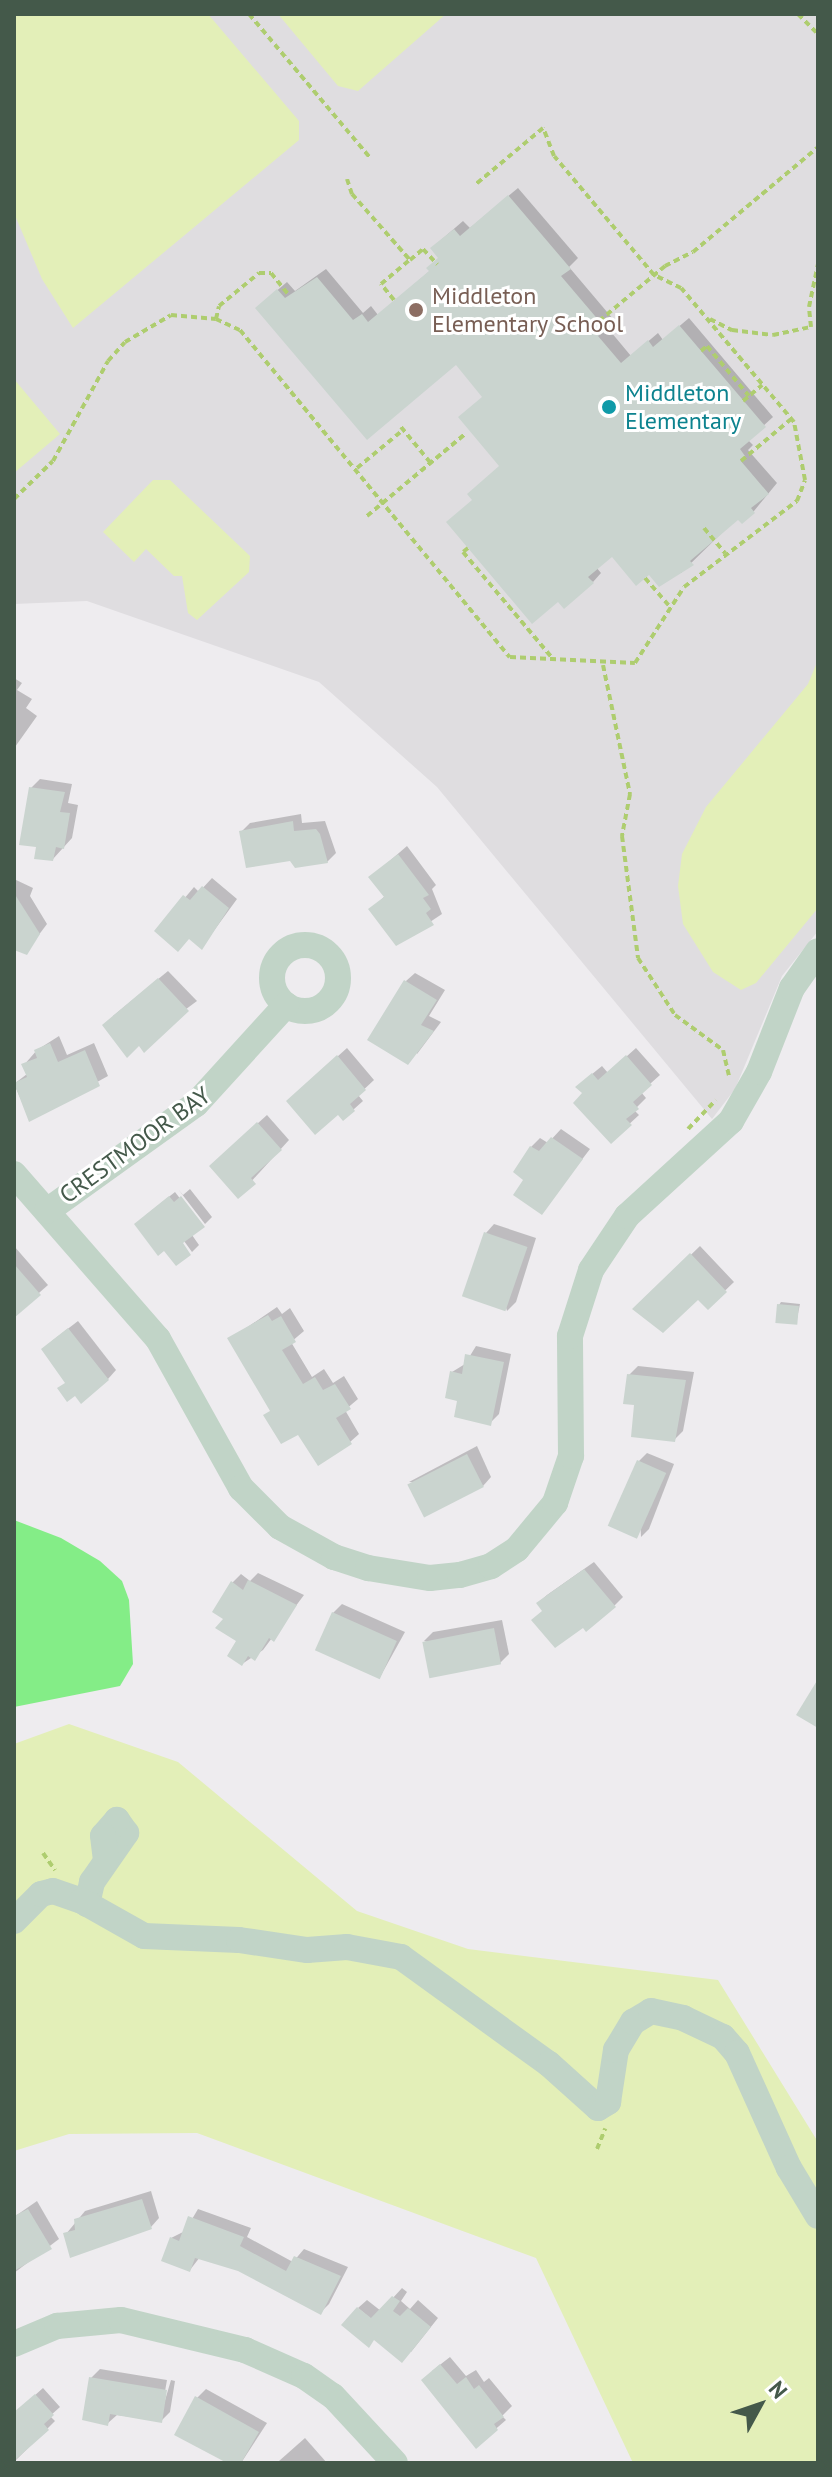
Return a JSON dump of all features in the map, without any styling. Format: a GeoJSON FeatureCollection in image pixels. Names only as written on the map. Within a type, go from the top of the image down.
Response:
{"type":"FeatureCollection","features":[{"type":"Feature","properties":{"kind":"street"},"geometry":{"type":"LineString","coordinates":[[14,1174],[158,1339],[241,1488],[280,1527],[334,1557],[397,1574],[460,1575],[491,1566],[539,1526],[566,1480],[571,1456],[570,1336],[591,1270],[627,1216],[731,1121],[759,1072],[792,988],[818,951]]}},
{"type":"Feature","properties":{"kind":"street","name":"CRESTMOOR BAY"},"geometry":{"type":"LineString","coordinates":[[47,1211],[196,1104],[286,1005]]}},
{"type":"Feature","properties":{"kind":"street"},"geometry":{"type":"LineString","coordinates":[[87,1904],[92,1882],[106,1860]]}},
{"type":"Feature","properties":{"kind":"street"},"geometry":{"type":"LineString","coordinates":[[14,1921],[41,1894],[53,1891],[87,1904],[144,1936],[239,1940],[307,1950],[347,1947],[401,1957],[549,2064],[598,2108],[608,2102],[620,2042],[643,2014],[661,2012],[711,2029],[737,2053],[789,2168],[818,2216]]}},
{"type":"Feature","properties":{"kind":"street"},"geometry":{"type":"LineString","coordinates":[[14,2344],[57,2326],[121,2320],[245,2350],[304,2376],[333,2396],[395,2463]]}},
{"type":"Feature","properties":{"kind":"path"},"geometry":{"type":"LineString","coordinates":[[249,14],[371,159]]}},
{"type":"Feature","properties":{"kind":"path"},"geometry":{"type":"LineString","coordinates":[[798,14],[818,34]]}},
{"type":"Feature","properties":{"kind":"path"},"geometry":{"type":"LineString","coordinates":[[14,499],[53,461],[108,361],[133,336],[171,315],[216,319],[240,330],[385,501],[510,657],[603,665],[635,663],[684,587],[725,553],[788,511],[801,494],[804,475],[791,419],[679,286],[654,275],[554,156],[543,128],[476,184]]}},
{"type":"Feature","properties":{"kind":"path"},"geometry":{"type":"LineString","coordinates":[[599,321],[654,275],[693,252],[818,147]]}},
{"type":"Feature","properties":{"kind":"path"},"geometry":{"type":"LineString","coordinates":[[347,179],[352,194],[410,260]]}},
{"type":"Feature","properties":{"kind":"path"},"geometry":{"type":"LineString","coordinates":[[394,300],[381,284],[423,249],[437,264]]}},
{"type":"Feature","properties":{"kind":"path"},"geometry":{"type":"LineString","coordinates":[[705,316],[732,330],[773,335],[811,327],[809,307],[818,264]]}},
{"type":"Feature","properties":{"kind":"path"},"geometry":{"type":"LineString","coordinates":[[216,319],[219,306],[259,273],[271,273],[289,295]]}},
{"type":"Feature","properties":{"kind":"path"},"geometry":{"type":"LineString","coordinates":[[701,351],[707,346],[749,396]]}},
{"type":"Feature","properties":{"kind":"path"},"geometry":{"type":"LineString","coordinates":[[743,401],[762,385]]}},
{"type":"Feature","properties":{"kind":"path"},"geometry":{"type":"LineString","coordinates":[[741,461],[791,419]]}},
{"type":"Feature","properties":{"kind":"path"},"geometry":{"type":"LineString","coordinates":[[357,468],[402,428],[431,463]]}},
{"type":"Feature","properties":{"kind":"path"},"geometry":{"type":"LineString","coordinates":[[367,516],[465,434]]}},
{"type":"Feature","properties":{"kind":"path"},"geometry":{"type":"LineString","coordinates":[[704,528],[725,553]]}},
{"type":"Feature","properties":{"kind":"path"},"geometry":{"type":"LineString","coordinates":[[468,548],[463,552],[554,660]]}},
{"type":"Feature","properties":{"kind":"path"},"geometry":{"type":"LineString","coordinates":[[645,578],[671,608]]}},
{"type":"Feature","properties":{"kind":"path"},"geometry":{"type":"LineString","coordinates":[[505,603],[511,598]]}},
{"type":"Feature","properties":{"kind":"path"},"geometry":{"type":"LineString","coordinates":[[603,665],[630,794],[622,836],[638,958],[675,1015],[723,1050],[730,1072],[726,1085]]}},
{"type":"Feature","properties":{"kind":"path"},"geometry":{"type":"LineString","coordinates":[[686,1126],[718,1098]]}},
{"type":"Feature","properties":{"kind":"shaded area","name":"Middleton Elementary School"},"geometry":{"type":"Polygon","coordinates":[[[14,14],[815,14],[818,18],[818,931],[782,976],[735,1089],[712,1119],[437,787],[319,682],[87,601],[14,604],[14,14]]]}},
{"type":"Feature","properties":{"kind":"shaded area"},"geometry":{"type":"Polygon","coordinates":[[[14,14],[208,14],[299,121],[299,140],[73,328],[42,279],[14,213],[14,14]]]}},
{"type":"Feature","properties":{"kind":"shaded area"},"geometry":{"type":"Polygon","coordinates":[[[278,14],[446,14],[358,91],[338,86],[278,14]]]}},
{"type":"Feature","properties":{"kind":"shaded area"},"geometry":{"type":"Polygon","coordinates":[[[14,379],[60,434],[14,473],[14,379]]]}},
{"type":"Feature","properties":{"kind":"shaded area"},"geometry":{"type":"Polygon","coordinates":[[[153,480],[170,480],[250,556],[249,572],[197,620],[188,613],[182,576],[174,576],[146,549],[134,562],[103,532],[153,480]]]}},
{"type":"Feature","properties":{"kind":"shaded area"},"geometry":{"type":"Polygon","coordinates":[[[818,660],[818,908],[756,983],[741,990],[713,972],[683,924],[678,886],[682,854],[706,807],[808,684],[818,660]]]}},
{"type":"Feature","properties":{"kind":"shaded area"},"geometry":{"type":"Polygon","coordinates":[[[14,1520],[61,1538],[100,1561],[122,1581],[129,1600],[133,1664],[120,1686],[14,1707],[14,1520]]]}},
{"type":"Feature","properties":{"kind":"shaded area"},"geometry":{"type":"Polygon","coordinates":[[[69,1724],[178,1762],[357,1911],[468,1949],[718,1980],[818,2142],[818,2463],[633,2463],[536,2258],[197,2133],[69,2134],[14,2151],[14,1744],[69,1724]]]}},
{"type":"Feature","properties":{"kind":"building","name":"Middleton Elementary"},"geometry":{"type":"Polygon","coordinates":[[[508,195],[571,269],[561,276],[606,329],[598,336],[621,363],[648,340],[653,347],[679,325],[766,427],[740,449],[745,456],[740,460],[769,494],[751,508],[755,513],[742,524],[738,520],[690,561],[694,565],[659,587],[649,575],[636,586],[612,557],[588,577],[594,583],[564,609],[558,602],[532,624],[446,522],[472,500],[467,494],[499,466],[458,417],[482,397],[456,365],[367,440],[255,308],[277,289],[285,298],[317,277],[353,320],[362,314],[368,322],[429,271],[426,268],[438,258],[430,248],[454,229],[460,236],[508,195]]]}},
{"type":"Feature","properties":{"kind":"building"},"geometry":{"type":"Polygon","coordinates":[[[29,787],[65,792],[60,812],[70,813],[64,849],[56,847],[53,861],[34,859],[36,847],[19,845],[29,787]]]}},
{"type":"Feature","properties":{"kind":"building"},"geometry":{"type":"Polygon","coordinates":[[[293,821],[294,831],[316,829],[328,863],[295,868],[290,861],[246,868],[239,831],[293,821]]]}},
{"type":"Feature","properties":{"kind":"building"},"geometry":{"type":"Polygon","coordinates":[[[398,854],[429,895],[423,898],[431,909],[426,913],[434,925],[396,946],[368,909],[384,897],[368,877],[398,854]]]}},
{"type":"Feature","properties":{"kind":"building"},"geometry":{"type":"Polygon","coordinates":[[[202,886],[229,908],[202,950],[189,939],[178,952],[154,931],[183,895],[190,900],[202,886]]]}},
{"type":"Feature","properties":{"kind":"building"},"geometry":{"type":"Polygon","coordinates":[[[14,893],[40,934],[27,955],[14,950],[14,893]]]}},
{"type":"Feature","properties":{"kind":"building"},"geometry":{"type":"Polygon","coordinates":[[[158,978],[189,1011],[144,1053],[139,1046],[127,1058],[102,1025],[158,978]]]}},
{"type":"Feature","properties":{"kind":"building"},"geometry":{"type":"Polygon","coordinates":[[[404,980],[437,1000],[421,1025],[434,1031],[408,1065],[367,1040],[404,980]]]}},
{"type":"Feature","properties":{"kind":"building"},"geometry":{"type":"Polygon","coordinates":[[[50,1043],[58,1062],[85,1050],[100,1086],[29,1122],[14,1083],[27,1077],[21,1064],[37,1058],[34,1050],[50,1043]]]}},
{"type":"Feature","properties":{"kind":"building"},"geometry":{"type":"Polygon","coordinates":[[[337,1055],[366,1090],[350,1104],[355,1111],[343,1121],[338,1115],[315,1135],[286,1101],[337,1055]]]}},
{"type":"Feature","properties":{"kind":"building"},"geometry":{"type":"Polygon","coordinates":[[[626,1055],[652,1085],[633,1102],[639,1109],[626,1119],[632,1125],[611,1144],[573,1103],[582,1093],[575,1087],[592,1073],[598,1080],[626,1055]]]}},
{"type":"Feature","properties":{"kind":"building"},"geometry":{"type":"Polygon","coordinates":[[[257,1122],[282,1150],[251,1178],[256,1184],[238,1199],[209,1166],[257,1122]]]}},
{"type":"Feature","properties":{"kind":"building"},"geometry":{"type":"Polygon","coordinates":[[[551,1137],[583,1159],[542,1215],[513,1195],[523,1180],[513,1172],[530,1146],[539,1151],[551,1137]]]}},
{"type":"Feature","properties":{"kind":"building"},"geometry":{"type":"Polygon","coordinates":[[[169,1196],[174,1202],[181,1196],[205,1227],[183,1243],[191,1255],[176,1266],[164,1251],[158,1256],[134,1224],[169,1196]]]}},
{"type":"Feature","properties":{"kind":"building"},"geometry":{"type":"Polygon","coordinates":[[[484,1232],[527,1247],[505,1311],[462,1296],[484,1232]]]}},
{"type":"Feature","properties":{"kind":"building"},"geometry":{"type":"Polygon","coordinates":[[[690,1253],[727,1292],[708,1310],[698,1300],[663,1333],[632,1309],[690,1253]]]}},
{"type":"Feature","properties":{"kind":"building"},"geometry":{"type":"Polygon","coordinates":[[[14,1264],[41,1295],[14,1318],[14,1264]]]}},
{"type":"Feature","properties":{"kind":"building"},"geometry":{"type":"Polygon","coordinates":[[[777,1304],[799,1306],[797,1325],[775,1323],[777,1304]]]}},
{"type":"Feature","properties":{"kind":"building"},"geometry":{"type":"Polygon","coordinates":[[[268,1315],[272,1321],[281,1316],[296,1342],[282,1350],[303,1384],[315,1377],[323,1390],[335,1384],[351,1409],[336,1418],[352,1444],[318,1466],[298,1435],[281,1444],[263,1415],[270,1411],[227,1338],[268,1315]]]}},
{"type":"Feature","properties":{"kind":"building"},"geometry":{"type":"Polygon","coordinates":[[[68,1328],[109,1380],[81,1404],[75,1396],[67,1402],[57,1388],[65,1383],[41,1349],[68,1328]]]}},
{"type":"Feature","properties":{"kind":"building"},"geometry":{"type":"Polygon","coordinates":[[[465,1354],[504,1362],[491,1426],[454,1417],[457,1401],[445,1398],[450,1371],[462,1374],[465,1354]]]}},
{"type":"Feature","properties":{"kind":"building"},"geometry":{"type":"Polygon","coordinates":[[[627,1374],[686,1380],[675,1442],[631,1437],[634,1405],[623,1404],[627,1374]]]}},
{"type":"Feature","properties":{"kind":"building"},"geometry":{"type":"Polygon","coordinates":[[[467,1454],[484,1487],[424,1517],[407,1484],[467,1454]]]}},
{"type":"Feature","properties":{"kind":"building"},"geometry":{"type":"Polygon","coordinates":[[[637,1460],[666,1473],[637,1539],[608,1526],[637,1460]]]}},
{"type":"Feature","properties":{"kind":"building"},"geometry":{"type":"Polygon","coordinates":[[[584,1569],[616,1607],[586,1632],[583,1628],[555,1648],[531,1620],[542,1611],[536,1603],[584,1569]]]}},
{"type":"Feature","properties":{"kind":"building"},"geometry":{"type":"Polygon","coordinates":[[[248,1580],[297,1605],[274,1642],[269,1638],[255,1661],[248,1656],[242,1666],[227,1656],[236,1641],[215,1628],[223,1619],[212,1612],[231,1581],[243,1590],[248,1580]]]}},
{"type":"Feature","properties":{"kind":"building"},"geometry":{"type":"Polygon","coordinates":[[[332,1612],[397,1641],[380,1679],[315,1650],[332,1612]]]}},
{"type":"Feature","properties":{"kind":"building"},"geometry":{"type":"Polygon","coordinates":[[[494,1628],[501,1664],[429,1678],[422,1642],[494,1628]]]}},
{"type":"Feature","properties":{"kind":"building"},"geometry":{"type":"Polygon","coordinates":[[[818,1679],[818,1728],[796,1715],[818,1679]]]}},
{"type":"Feature","properties":{"kind":"building"},"geometry":{"type":"Polygon","coordinates":[[[142,2199],[152,2229],[70,2258],[63,2233],[75,2230],[74,2219],[142,2199]]]}},
{"type":"Feature","properties":{"kind":"building"},"geometry":{"type":"Polygon","coordinates":[[[28,2209],[52,2249],[14,2271],[14,2216],[28,2209]]]}},
{"type":"Feature","properties":{"kind":"building"},"geometry":{"type":"Polygon","coordinates":[[[188,2216],[244,2237],[240,2246],[286,2271],[294,2256],[341,2276],[321,2315],[238,2271],[195,2258],[190,2272],[161,2261],[170,2237],[179,2241],[188,2216]]]}},
{"type":"Feature","properties":{"kind":"building"},"geometry":{"type":"Polygon","coordinates":[[[392,2296],[400,2301],[393,2311],[400,2316],[408,2308],[431,2327],[402,2363],[374,2340],[369,2348],[341,2325],[357,2307],[371,2318],[392,2296]]]}},
{"type":"Feature","properties":{"kind":"building"},"geometry":{"type":"Polygon","coordinates":[[[440,2364],[457,2384],[466,2377],[474,2389],[479,2385],[504,2417],[494,2424],[498,2430],[476,2449],[421,2380],[440,2364]]]}},
{"type":"Feature","properties":{"kind":"building"},"geometry":{"type":"Polygon","coordinates":[[[89,2377],[167,2390],[162,2423],[110,2414],[108,2426],[82,2420],[89,2377]]]}},
{"type":"Feature","properties":{"kind":"building"},"geometry":{"type":"Polygon","coordinates":[[[35,2394],[54,2415],[44,2424],[49,2430],[14,2461],[14,2412],[35,2394]]]}},
{"type":"Feature","properties":{"kind":"building"},"geometry":{"type":"Polygon","coordinates":[[[195,2396],[259,2432],[241,2463],[227,2463],[174,2435],[195,2396]]]}},
{"type":"Feature","properties":{"kind":"place","name":"Middleton Elementary School"},"geometry":{"type":"Point","coordinates":[416,310]}},
{"type":"Feature","properties":{"kind":"place","name":"Middleton Elementary"},"geometry":{"type":"Point","coordinates":[609,407]}}]}
